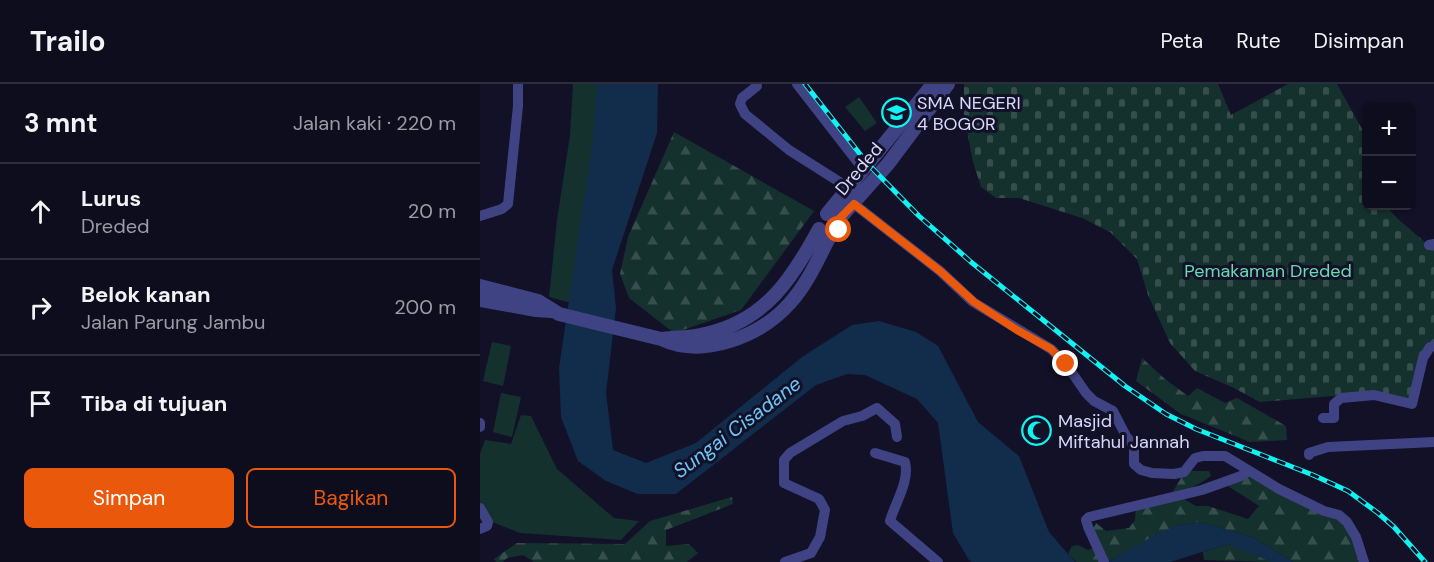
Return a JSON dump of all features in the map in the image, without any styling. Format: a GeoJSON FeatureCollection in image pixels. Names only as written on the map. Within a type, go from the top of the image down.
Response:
{"type":"FeatureCollection","features":[{"type":"Feature","properties":{"kind":"street"},"geometry":{"type":"LineString","coordinates":[[480,216],[502,209],[507,204],[518,106],[518,84]]}},
{"type":"Feature","properties":{"kind":"street"},"geometry":{"type":"LineString","coordinates":[[797,84],[863,169]]}},
{"type":"Feature","properties":{"kind":"street"},"geometry":{"type":"LineString","coordinates":[[480,300],[555,312],[661,339],[675,345],[709,346],[744,335],[779,314],[790,303],[809,277],[825,232],[819,221],[833,217],[849,188],[863,169],[933,84]]}},
{"type":"Feature","properties":{"kind":"street","name":"Dreded"},"geometry":{"type":"LineString","coordinates":[[833,217],[857,201],[948,84]]}},
{"type":"Feature","properties":{"kind":"street"},"geometry":{"type":"LineString","coordinates":[[757,86],[742,98],[740,104],[745,114],[789,150],[849,188],[857,201],[974,302],[1051,349],[1066,364],[1086,393],[1094,401],[1113,411],[1134,446],[1134,464],[1141,470],[1163,475],[1174,474],[1184,472],[1195,458],[1225,456],[1308,503],[1339,515],[1347,522],[1356,537],[1364,562]]}},
{"type":"Feature","properties":{"kind":"street"},"geometry":{"type":"LineString","coordinates":[[825,232],[839,230],[833,217]]}},
{"type":"Feature","properties":{"kind":"street"},"geometry":{"type":"LineString","coordinates":[[480,286],[538,301],[555,312]]}},
{"type":"Feature","properties":{"kind":"street"},"geometry":{"type":"LineString","coordinates":[[1323,418],[1334,418],[1335,404],[1341,398],[1374,395],[1412,404],[1423,358],[1430,347],[1434,346]]}},
{"type":"Feature","properties":{"kind":"street"},"geometry":{"type":"LineString","coordinates":[[785,562],[811,553],[820,537],[825,510],[819,499],[784,483],[784,460],[790,453],[843,422],[877,408],[895,424],[897,437]]}},
{"type":"Feature","properties":{"kind":"street"},"geometry":{"type":"LineString","coordinates":[[1309,456],[1309,453],[1328,447],[1434,442]]}},
{"type":"Feature","properties":{"kind":"street"},"geometry":{"type":"LineString","coordinates":[[875,453],[905,462],[907,466],[905,479],[890,521],[938,562]]}},
{"type":"Feature","properties":{"kind":"street"},"geometry":{"type":"LineString","coordinates":[[1101,557],[1088,527],[1086,520],[1089,517],[1202,490],[1250,471]]}},
{"type":"Feature","properties":{"kind":"street"},"geometry":{"type":"LineString","coordinates":[[480,508],[488,522],[487,526],[480,528]]}},
{"type":"Feature","properties":{"kind":"green space"},"geometry":{"type":"Polygon","coordinates":[[[573,84],[599,84],[599,98],[571,303],[549,297],[557,220],[570,135],[573,84]]]}},
{"type":"Feature","properties":{"kind":"green space","name":"Pemakaman Dreded"},"geometry":{"type":"Polygon","coordinates":[[[964,84],[1218,84],[1231,115],[1288,84],[1337,84],[1362,129],[1362,210],[1390,210],[1426,243],[1434,241],[1434,347],[1429,348],[1414,406],[1372,398],[1332,396],[1260,402],[1195,371],[1170,343],[1148,295],[1137,259],[1110,232],[1082,218],[1019,198],[996,198],[981,187],[973,162],[964,115],[964,84]]]}},
{"type":"Feature","properties":{"kind":"green space"},"geometry":{"type":"Polygon","coordinates":[[[859,97],[877,123],[865,131],[845,107],[859,97]]]}},
{"type":"Feature","properties":{"kind":"green space"},"geometry":{"type":"Polygon","coordinates":[[[674,132],[814,211],[741,310],[674,333],[629,298],[620,274],[628,237],[674,132]]]}},
{"type":"Feature","properties":{"kind":"green space"},"geometry":{"type":"Polygon","coordinates":[[[492,342],[511,346],[503,386],[483,381],[492,342]]]}},
{"type":"Feature","properties":{"kind":"green space"},"geometry":{"type":"Polygon","coordinates":[[[1142,358],[1188,396],[1197,388],[1225,403],[1237,398],[1286,426],[1287,440],[1250,442],[1181,414],[1136,381],[1142,358]]]}},
{"type":"Feature","properties":{"kind":"green space"},"geometry":{"type":"Polygon","coordinates":[[[501,393],[521,397],[512,437],[493,432],[501,393]]]}},
{"type":"Feature","properties":{"kind":"green space"},"geometry":{"type":"Polygon","coordinates":[[[521,415],[531,416],[557,469],[614,518],[639,521],[621,540],[520,533],[492,522],[480,506],[480,454],[485,440],[511,444],[521,415]]]}},
{"type":"Feature","properties":{"kind":"green space"},"geometry":{"type":"Polygon","coordinates":[[[1190,471],[1209,471],[1211,476],[1180,497],[1196,506],[1208,506],[1248,519],[1259,506],[1223,483],[1249,471],[1339,515],[1364,562],[1293,562],[1255,538],[1201,522],[1178,525],[1107,562],[1076,562],[1068,554],[1072,546],[1078,545],[1088,550],[1094,548],[1093,528],[1096,523],[1106,531],[1129,528],[1135,520],[1136,509],[1169,498],[1181,478],[1190,471]]]}},
{"type":"Feature","properties":{"kind":"green space"},"geometry":{"type":"Polygon","coordinates":[[[732,497],[733,504],[666,530],[666,546],[689,544],[698,553],[687,562],[534,562],[523,555],[507,558],[503,562],[496,562],[494,559],[517,543],[625,544],[650,521],[732,497]]]}},
{"type":"Feature","properties":{"kind":"green space"},"geometry":{"type":"Polygon","coordinates":[[[1228,544],[1271,560],[1271,562],[1204,560],[1203,552],[1228,544]]]}},
{"type":"Feature","properties":{"kind":"water","name":"Sungai Cisadane"},"geometry":{"type":"Polygon","coordinates":[[[597,84],[658,84],[657,133],[612,270],[616,308],[606,393],[613,450],[646,463],[696,443],[802,357],[852,325],[879,321],[916,332],[938,346],[978,422],[1019,456],[1049,532],[1075,562],[972,562],[969,560],[953,533],[938,423],[917,399],[865,375],[847,374],[816,385],[676,494],[638,494],[606,481],[578,461],[561,417],[559,368],[593,139],[597,84]]]}},
{"type":"Feature","properties":{"kind":"water"},"geometry":{"type":"Polygon","coordinates":[[[1201,522],[1255,538],[1293,562],[1271,562],[1228,544],[1170,562],[1108,562],[1158,533],[1178,525],[1201,522]]]}},
{"type":"Feature","properties":{"kind":"railway"},"geometry":{"type":"LineString","coordinates":[[805,84],[867,163],[919,216],[971,262],[1125,386],[1166,414],[1196,429],[1348,491],[1394,527],[1425,562]]}},
{"type":"Feature","properties":{"kind":"place","name":"SMA NEGERI 4 BOGOR"},"geometry":{"type":"Point","coordinates":[896,113]}},
{"type":"Feature","properties":{"kind":"place","name":"Masjid Miftahul Jannah"},"geometry":{"type":"Point","coordinates":[1037,431]}},
{"type":"Feature","properties":{"kind":"route"},"geometry":{"type":"LineString","coordinates":[[839,230],[839,219],[854,204],[940,271],[974,302],[1051,349],[1066,364]]}}]}
